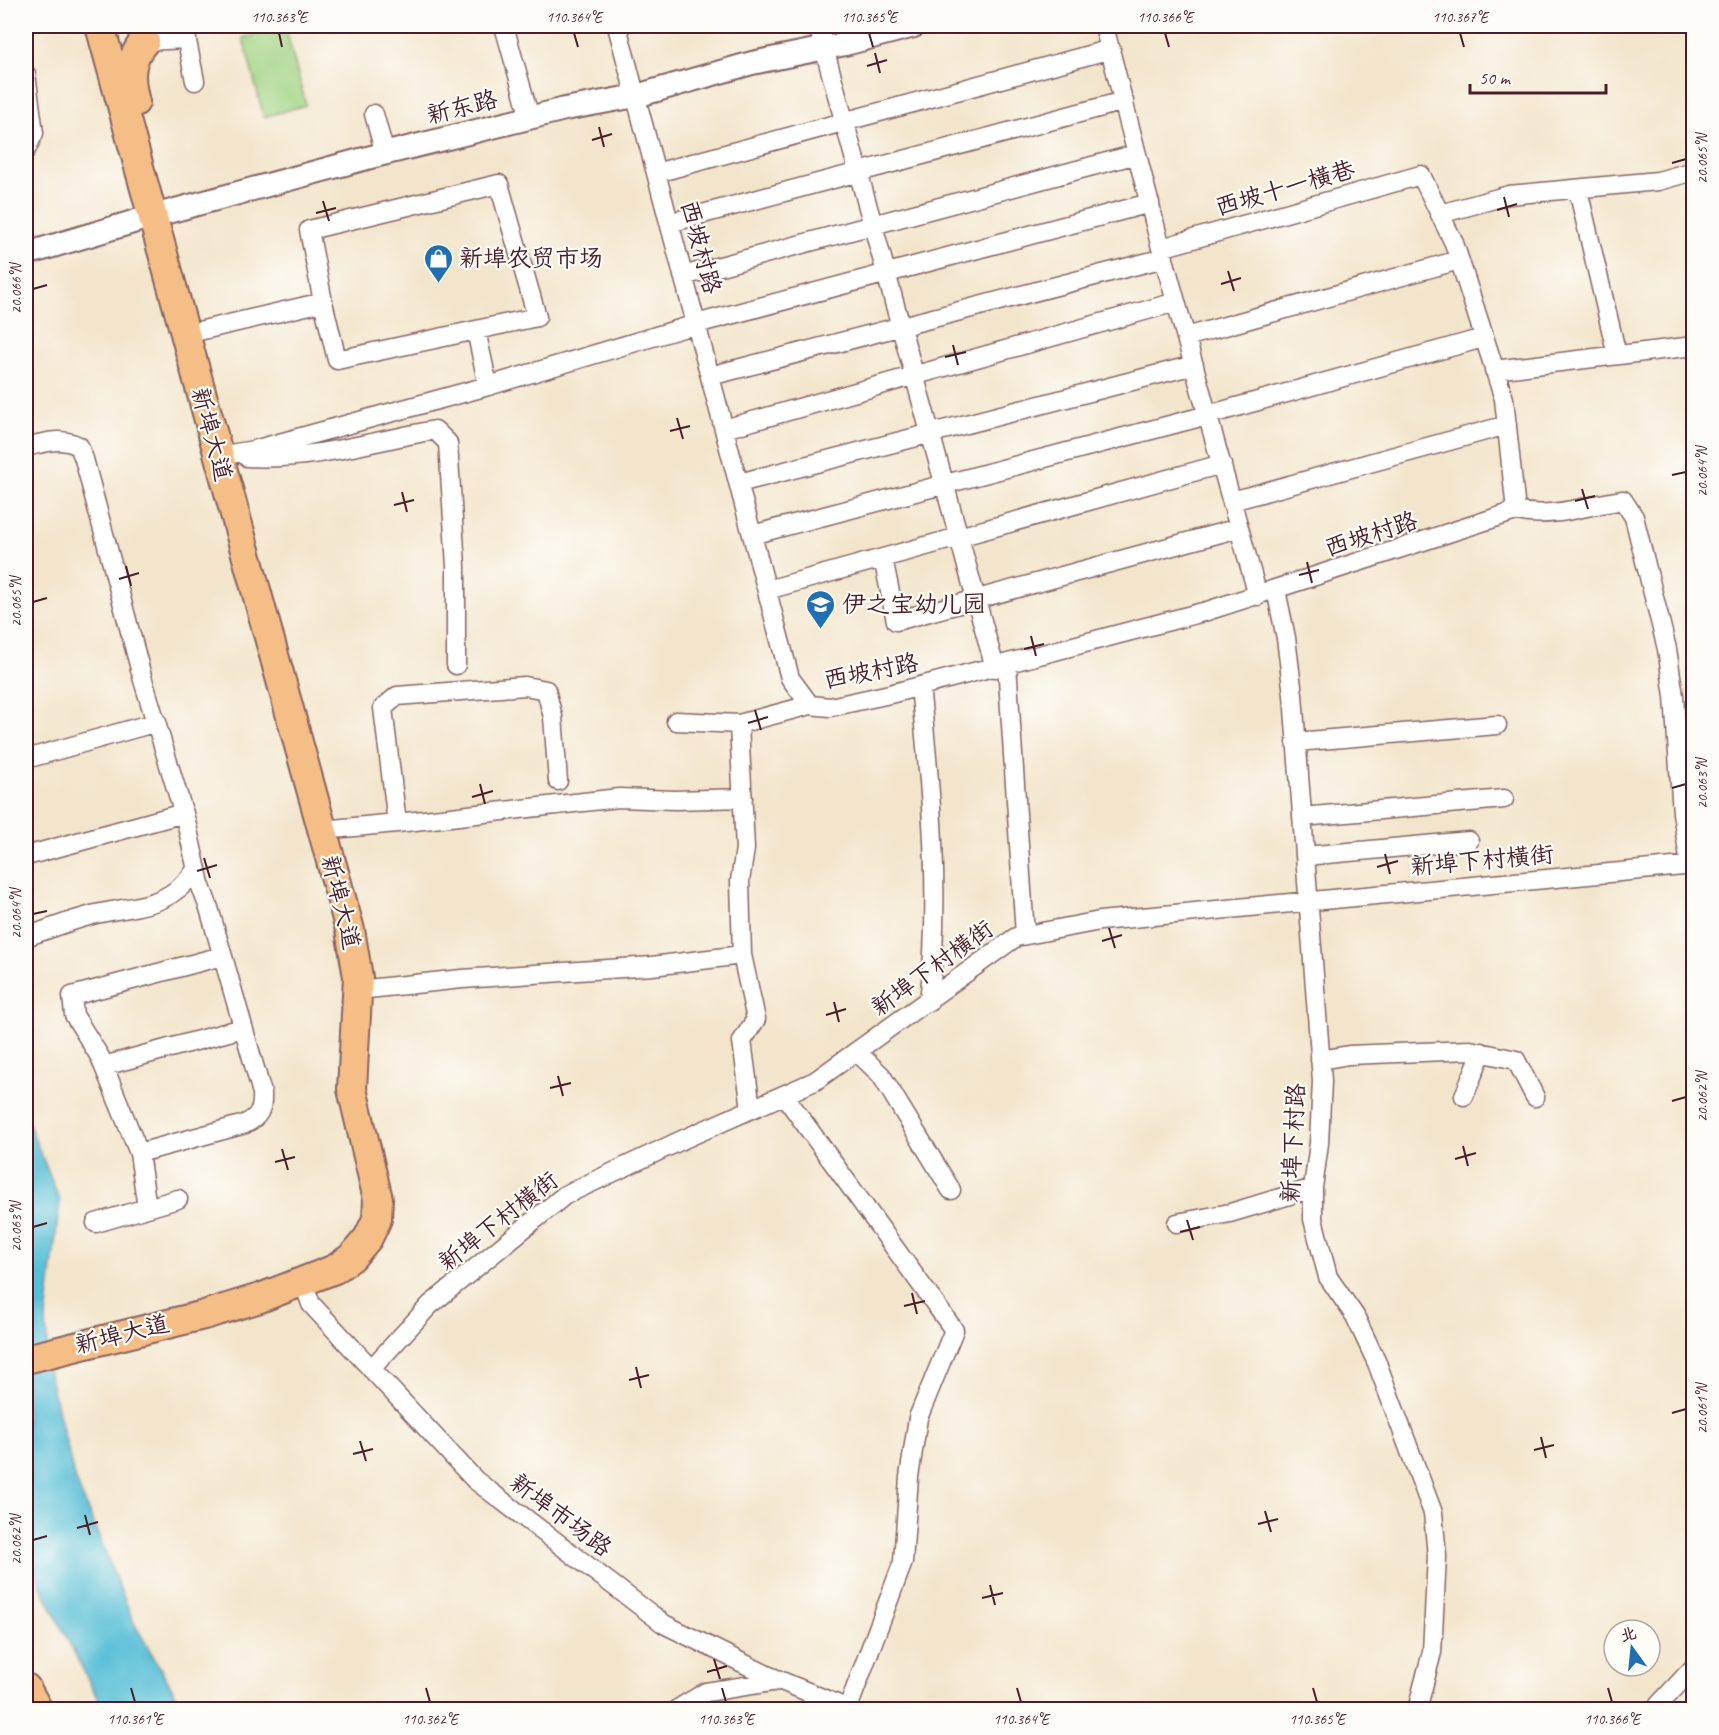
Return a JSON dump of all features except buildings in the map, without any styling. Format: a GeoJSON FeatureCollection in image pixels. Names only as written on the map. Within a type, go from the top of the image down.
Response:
{"type":"FeatureCollection","features":[{"type":"Feature","properties":{"kind":"main road","name":"新埠大道"},"geometry":{"type":"LineString","coordinates":[[26,1376],[99,1350],[132,1332],[204,1315],[303,1282],[343,1264],[368,1238],[377,1219],[378,1199],[375,1178],[351,1089],[358,990],[350,930],[153,216],[137,169],[100,26]]}},
{"type":"Feature","properties":{"kind":"main road","name":"新埠大道"},"geometry":{"type":"LineString","coordinates":[[143,33],[131,65],[131,89],[155,182],[153,216]]}},
{"type":"Feature","properties":{"kind":"main road","name":"新埠大道"},"geometry":{"type":"LineString","coordinates":[[26,1359],[99,1350]]}},
{"type":"Feature","properties":{"kind":"main road"},"geometry":{"type":"LineString","coordinates":[[26,1688],[38,1710]]}},
{"type":"Feature","properties":{"kind":"street"},"geometry":{"type":"LineString","coordinates":[[504,26],[530,118]]}},
{"type":"Feature","properties":{"kind":"street","name":"西坡村路"},"geometry":{"type":"LineString","coordinates":[[617,26],[790,678],[810,705],[830,707],[920,686],[1258,596],[1516,511]]}},
{"type":"Feature","properties":{"kind":"street"},"geometry":{"type":"LineString","coordinates":[[818,26],[976,599],[1001,666],[1025,935]]}},
{"type":"Feature","properties":{"kind":"street","name":"新东路"},"geometry":{"type":"LineString","coordinates":[[26,254],[153,216],[385,154],[530,118],[636,96],[752,63],[914,26]]}},
{"type":"Feature","properties":{"kind":"street"},"geometry":{"type":"LineString","coordinates":[[1104,26],[1176,302],[1258,596]]}},
{"type":"Feature","properties":{"kind":"street"},"geometry":{"type":"LineString","coordinates":[[143,33],[185,32],[195,81]]}},
{"type":"Feature","properties":{"kind":"street"},"geometry":{"type":"LineString","coordinates":[[656,173],[1110,49]]}},
{"type":"Feature","properties":{"kind":"street"},"geometry":{"type":"LineString","coordinates":[[26,74],[34,133],[26,150]]}},
{"type":"Feature","properties":{"kind":"street"},"geometry":{"type":"LineString","coordinates":[[669,223],[1124,101]]}},
{"type":"Feature","properties":{"kind":"street"},"geometry":{"type":"LineString","coordinates":[[374,114],[385,154]]}},
{"type":"Feature","properties":{"kind":"street"},"geometry":{"type":"LineString","coordinates":[[683,276],[1137,154]]}},
{"type":"Feature","properties":{"kind":"street"},"geometry":{"type":"LineString","coordinates":[[1692,865],[1682,813],[1674,696],[1667,649],[1634,517],[1623,500],[1570,512],[1534,515],[1516,511],[1504,399],[1459,260],[1440,214],[1509,195],[1658,181],[1694,171]]}},
{"type":"Feature","properties":{"kind":"street","name":"西坡十一横巷"},"geometry":{"type":"LineString","coordinates":[[710,376],[901,327],[1163,253],[1421,175],[1440,214]]}},
{"type":"Feature","properties":{"kind":"street"},"geometry":{"type":"LineString","coordinates":[[499,184],[537,317],[337,360],[323,302],[309,230],[499,184]]}},
{"type":"Feature","properties":{"kind":"street"},"geometry":{"type":"LineString","coordinates":[[1578,189],[1617,355]]}},
{"type":"Feature","properties":{"kind":"street"},"geometry":{"type":"LineString","coordinates":[[218,456],[254,450],[488,386],[696,324],[1150,203]]}},
{"type":"Feature","properties":{"kind":"street"},"geometry":{"type":"LineString","coordinates":[[1186,337],[1459,260]]}},
{"type":"Feature","properties":{"kind":"street"},"geometry":{"type":"LineString","coordinates":[[186,334],[323,302]]}},
{"type":"Feature","properties":{"kind":"street"},"geometry":{"type":"LineString","coordinates":[[724,429],[1176,302]]}},
{"type":"Feature","properties":{"kind":"street"},"geometry":{"type":"LineString","coordinates":[[476,330],[488,386]]}},
{"type":"Feature","properties":{"kind":"street"},"geometry":{"type":"LineString","coordinates":[[752,535],[1208,415],[1483,338]]}},
{"type":"Feature","properties":{"kind":"street"},"geometry":{"type":"LineString","coordinates":[[1494,370],[1694,346]]}},
{"type":"Feature","properties":{"kind":"street"},"geometry":{"type":"LineString","coordinates":[[739,483],[1194,364]]}},
{"type":"Feature","properties":{"kind":"street"},"geometry":{"type":"LineString","coordinates":[[1232,501],[1507,425]]}},
{"type":"Feature","properties":{"kind":"street"},"geometry":{"type":"LineString","coordinates":[[218,456],[276,459],[336,452],[435,430],[448,443],[456,566],[456,665]]}},
{"type":"Feature","properties":{"kind":"street"},"geometry":{"type":"LineString","coordinates":[[26,447],[56,440],[68,440],[79,446],[262,1093],[262,1102],[256,1119],[229,1130],[139,1153]]}},
{"type":"Feature","properties":{"kind":"street"},"geometry":{"type":"LineString","coordinates":[[767,590],[1222,464]]}},
{"type":"Feature","properties":{"kind":"street"},"geometry":{"type":"LineString","coordinates":[[883,558],[896,621],[1239,528]]}},
{"type":"Feature","properties":{"kind":"street","name":"新埠下村路"},"geometry":{"type":"LineString","coordinates":[[1276,590],[1286,638],[1296,742],[1320,1060],[1319,1133],[1313,1188],[1313,1218],[1328,1277],[1355,1316],[1377,1363],[1433,1513],[1437,1556],[1432,1652],[1417,1710]]}},
{"type":"Feature","properties":{"kind":"street"},"geometry":{"type":"LineString","coordinates":[[397,823],[383,708],[397,696],[525,686],[546,690],[553,717],[558,781]]}},
{"type":"Feature","properties":{"kind":"street"},"geometry":{"type":"LineString","coordinates":[[920,686],[935,840],[933,967],[928,1002]]}},
{"type":"Feature","properties":{"kind":"street"},"geometry":{"type":"LineString","coordinates":[[676,722],[739,724],[810,705]]}},
{"type":"Feature","properties":{"kind":"street"},"geometry":{"type":"LineString","coordinates":[[26,759],[156,722]]}},
{"type":"Feature","properties":{"kind":"street"},"geometry":{"type":"LineString","coordinates":[[739,724],[745,849],[740,881],[742,955],[756,1019],[742,1041],[752,1109]]}},
{"type":"Feature","properties":{"kind":"street"},"geometry":{"type":"LineString","coordinates":[[1296,742],[1497,725]]}},
{"type":"Feature","properties":{"kind":"street"},"geometry":{"type":"LineString","coordinates":[[322,830],[619,798],[675,800],[743,798]]}},
{"type":"Feature","properties":{"kind":"street"},"geometry":{"type":"LineString","coordinates":[[1302,817],[1504,799]]}},
{"type":"Feature","properties":{"kind":"street"},"geometry":{"type":"LineString","coordinates":[[26,856],[184,813]]}},
{"type":"Feature","properties":{"kind":"street"},"geometry":{"type":"LineString","coordinates":[[1305,856],[1469,841]]}},
{"type":"Feature","properties":{"kind":"street","name":"新埠下村横街"},"geometry":{"type":"LineString","coordinates":[[371,1369],[430,1305],[565,1195],[815,1081],[1016,937],[1100,921],[1692,865]]}},
{"type":"Feature","properties":{"kind":"street"},"geometry":{"type":"LineString","coordinates":[[26,937],[71,921],[129,909],[169,897],[184,886],[197,869]]}},
{"type":"Feature","properties":{"kind":"street"},"geometry":{"type":"LineString","coordinates":[[358,990],[462,979],[652,966],[742,955]]}},
{"type":"Feature","properties":{"kind":"street"},"geometry":{"type":"LineString","coordinates":[[147,1208],[139,1153],[104,1066],[74,1016],[72,996],[222,956]]}},
{"type":"Feature","properties":{"kind":"street"},"geometry":{"type":"LineString","coordinates":[[104,1066],[243,1028]]}},
{"type":"Feature","properties":{"kind":"street"},"geometry":{"type":"LineString","coordinates":[[857,1052],[881,1075],[951,1190]]}},
{"type":"Feature","properties":{"kind":"street"},"geometry":{"type":"LineString","coordinates":[[1320,1060],[1349,1055],[1482,1052],[1516,1060],[1535,1097]]}},
{"type":"Feature","properties":{"kind":"street"},"geometry":{"type":"LineString","coordinates":[[1464,1096],[1482,1052]]}},
{"type":"Feature","properties":{"kind":"street"},"geometry":{"type":"LineString","coordinates":[[784,1095],[954,1330],[918,1418],[909,1477],[903,1562],[850,1709]]}},
{"type":"Feature","properties":{"kind":"street"},"geometry":{"type":"LineString","coordinates":[[1177,1223],[1230,1213],[1313,1188]]}},
{"type":"Feature","properties":{"kind":"street"},"geometry":{"type":"LineString","coordinates":[[96,1223],[178,1199]]}},
{"type":"Feature","properties":{"kind":"street","name":"新埠市场路"},"geometry":{"type":"LineString","coordinates":[[303,1282],[311,1304],[475,1479],[664,1624],[780,1680],[850,1709]]}},
{"type":"Feature","properties":{"kind":"street"},"geometry":{"type":"LineString","coordinates":[[1654,1710],[1694,1667]]}},
{"type":"Feature","properties":{"kind":"street"},"geometry":{"type":"LineString","coordinates":[[676,1710],[706,1692],[780,1680]]}},
{"type":"Feature","properties":{"kind":"green space"},"geometry":{"type":"Polygon","coordinates":[[[285,26],[306,105],[264,117],[243,38],[285,26]]]}},
{"type":"Feature","properties":{"kind":"water"},"geometry":{"type":"Polygon","coordinates":[[[26,1117],[60,1201],[46,1317],[48,1370],[75,1479],[135,1625],[184,1709],[103,1709],[42,1589],[26,1547],[26,1117]]]}},
{"type":"Feature","properties":{"kind":"place","name":"新埠农贸市场"},"geometry":{"type":"Point","coordinates":[438,284]}},
{"type":"Feature","properties":{"kind":"place","name":"伊之宝幼儿园"},"geometry":{"type":"Point","coordinates":[821,630]}}]}
